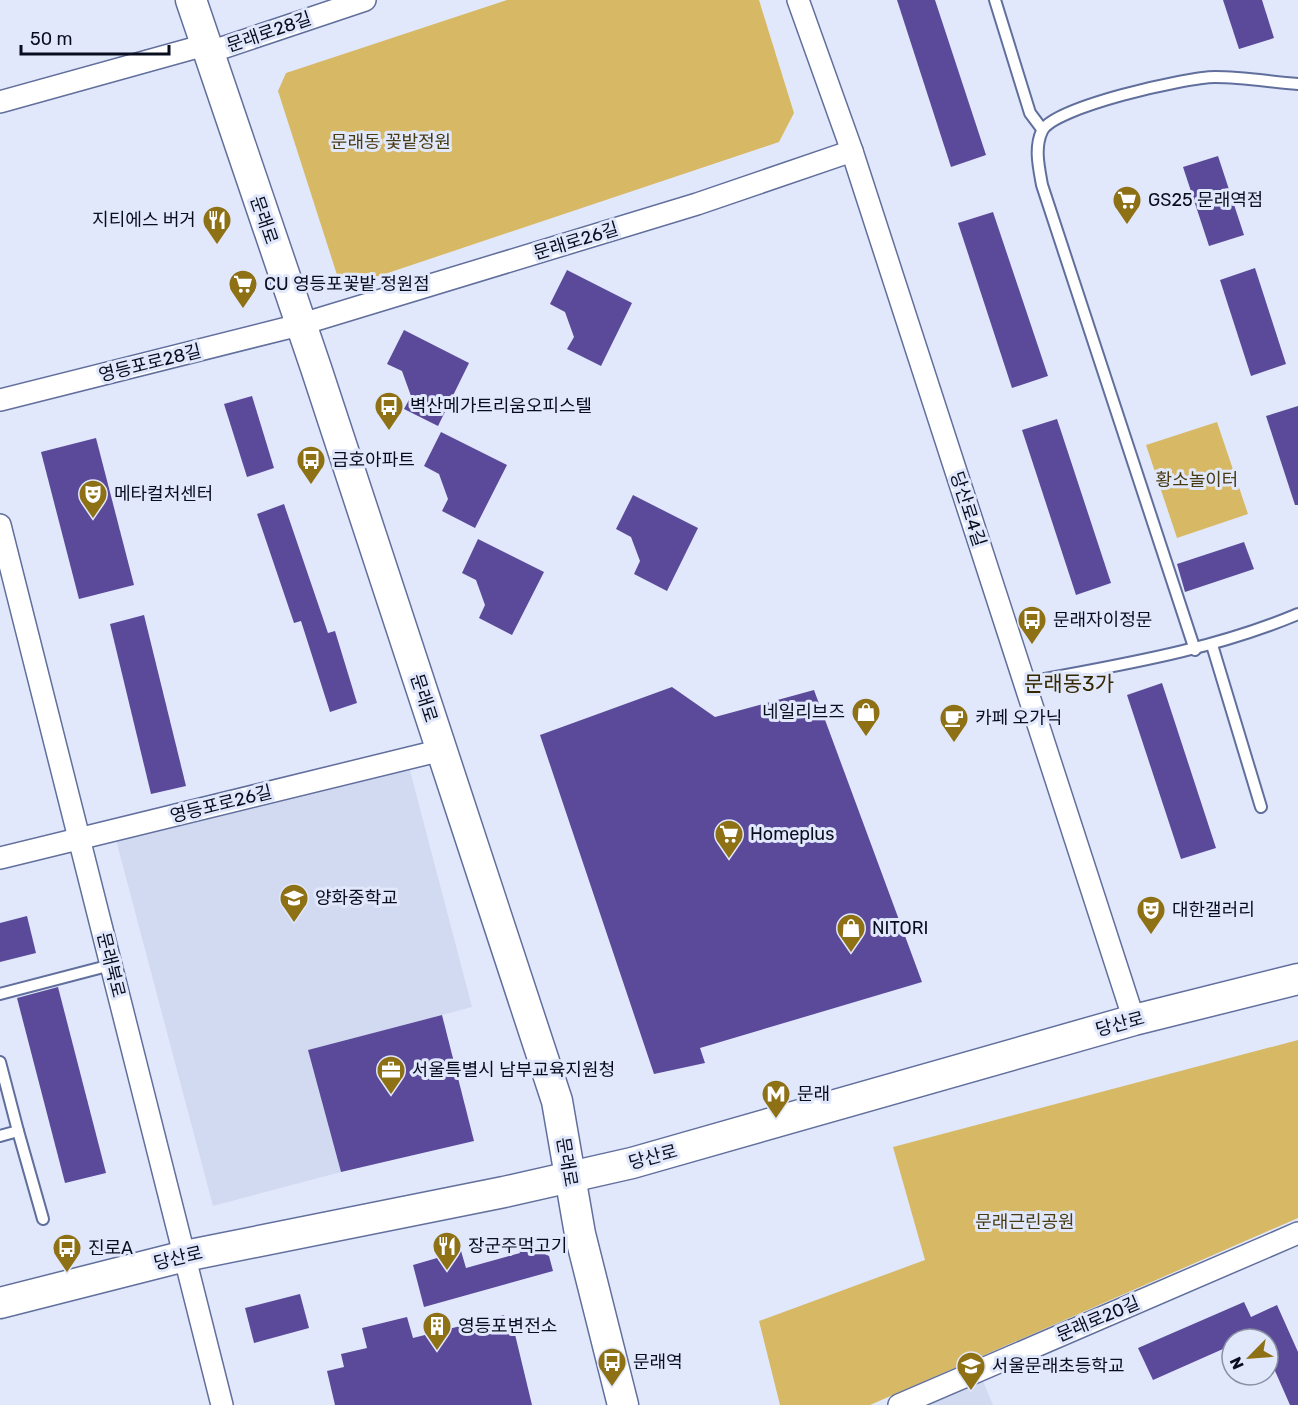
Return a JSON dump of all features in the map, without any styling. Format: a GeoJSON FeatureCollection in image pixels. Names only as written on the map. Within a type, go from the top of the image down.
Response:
{"type":"FeatureCollection","features":[{"type":"Feature","properties":{"kind":"street","name":"문래로"},"geometry":{"type":"LineString","coordinates":[[191,0],[299,325],[316,368],[556,1101],[580,1234],[623,1405]]}},
{"type":"Feature","properties":{"kind":"street","name":"문래로28길"},"geometry":{"type":"LineString","coordinates":[[0,102],[206,49],[365,0]]}},
{"type":"Feature","properties":{"kind":"street","name":"당산로4길"},"geometry":{"type":"LineString","coordinates":[[798,0],[852,151],[1134,1020]]}},
{"type":"Feature","properties":{"kind":"street","name":"문래로26길"},"geometry":{"type":"LineString","coordinates":[[299,325],[697,204],[852,151]]}},
{"type":"Feature","properties":{"kind":"street","name":"영등포로28길"},"geometry":{"type":"LineString","coordinates":[[0,400],[299,325]]}},
{"type":"Feature","properties":{"kind":"street","name":"문래북로"},"geometry":{"type":"LineString","coordinates":[[0,525],[222,1405]]}},
{"type":"Feature","properties":{"kind":"street","name":"영등포로26길"},"geometry":{"type":"LineString","coordinates":[[0,858],[442,750]]}},
{"type":"Feature","properties":{"kind":"street","name":"당산로"},"geometry":{"type":"LineString","coordinates":[[0,1303],[185,1256],[570,1178],[761,1127],[1134,1020],[1298,979]]}},
{"type":"Feature","properties":{"kind":"street","name":"문래로20길"},"geometry":{"type":"LineString","coordinates":[[899,1405],[1298,1233]]}},
{"type":"Feature","properties":{"kind":"lane"},"geometry":{"type":"LineString","coordinates":[[995,0],[1030,113],[1042,129]]}},
{"type":"Feature","properties":{"kind":"lane"},"geometry":{"type":"LineString","coordinates":[[1194,650],[1042,185],[1037,148],[1042,129],[1055,119],[1100,101],[1170,84],[1214,77],[1298,84]]}},
{"type":"Feature","properties":{"kind":"lane"},"geometry":{"type":"LineString","coordinates":[[1024,683],[1194,650],[1254,632],[1298,614]]}},
{"type":"Feature","properties":{"kind":"lane"},"geometry":{"type":"LineString","coordinates":[[1212,645],[1261,807]]}},
{"type":"Feature","properties":{"kind":"lane"},"geometry":{"type":"LineString","coordinates":[[0,994],[111,964]]}},
{"type":"Feature","properties":{"kind":"lane"},"geometry":{"type":"LineString","coordinates":[[0,1062],[43,1219]]}},
{"type":"Feature","properties":{"kind":"lane"},"geometry":{"type":"LineString","coordinates":[[0,1136],[18,1131]]}},
{"type":"Feature","properties":{"kind":"shaded area","name":"양화중학교"},"geometry":{"type":"Polygon","coordinates":[[[408,763],[472,1007],[309,1050],[341,1172],[213,1206],[116,840],[408,763]]]}},
{"type":"Feature","properties":{"kind":"shaded area","name":"서울문래초등학교"},"geometry":{"type":"Polygon","coordinates":[[[982,1379],[993,1405],[925,1405],[982,1379]]]}},
{"type":"Feature","properties":{"kind":"green space","name":"문래동 꽃밭정원"},"geometry":{"type":"Polygon","coordinates":[[[507,0],[759,0],[794,113],[779,142],[352,285],[338,278],[278,91],[286,73],[507,0]]]}},
{"type":"Feature","properties":{"kind":"green space","name":"황소놀이터"},"geometry":{"type":"Polygon","coordinates":[[[1217,422],[1248,514],[1177,538],[1146,445],[1217,422]]]}},
{"type":"Feature","properties":{"kind":"green space","name":"문래근린공원"},"geometry":{"type":"Polygon","coordinates":[[[1298,1040],[1298,1218],[870,1405],[780,1405],[759,1321],[925,1260],[893,1147],[1298,1040]]]}},
{"type":"Feature","properties":{"kind":"building"},"geometry":{"type":"Polygon","coordinates":[[[897,0],[935,0],[986,155],[951,167],[897,0]]]}},
{"type":"Feature","properties":{"kind":"building"},"geometry":{"type":"Polygon","coordinates":[[[1223,0],[1262,0],[1274,38],[1239,49],[1223,0]]]}},
{"type":"Feature","properties":{"kind":"building"},"geometry":{"type":"Polygon","coordinates":[[[1218,156],[1244,235],[1209,246],[1183,167],[1218,156]]]}},
{"type":"Feature","properties":{"kind":"building"},"geometry":{"type":"Polygon","coordinates":[[[993,212],[1048,376],[1012,388],[958,223],[993,212]]]}},
{"type":"Feature","properties":{"kind":"building"},"geometry":{"type":"Polygon","coordinates":[[[1255,268],[1286,364],[1251,376],[1220,280],[1255,268]]]}},
{"type":"Feature","properties":{"kind":"building"},"geometry":{"type":"Polygon","coordinates":[[[567,270],[632,303],[601,366],[567,349],[574,337],[565,312],[550,304],[567,270]]]}},
{"type":"Feature","properties":{"kind":"building"},"geometry":{"type":"Polygon","coordinates":[[[404,330],[469,363],[438,426],[404,409],[411,396],[402,371],[387,364],[404,330]]]}},
{"type":"Feature","properties":{"kind":"building"},"geometry":{"type":"Polygon","coordinates":[[[252,396],[274,468],[247,477],[224,404],[252,396]]]}},
{"type":"Feature","properties":{"kind":"building"},"geometry":{"type":"Polygon","coordinates":[[[1298,406],[1298,505],[1295,505],[1266,416],[1298,406]]]}},
{"type":"Feature","properties":{"kind":"building"},"geometry":{"type":"Polygon","coordinates":[[[1057,419],[1111,583],[1076,595],[1022,430],[1057,419]]]}},
{"type":"Feature","properties":{"kind":"building"},"geometry":{"type":"Polygon","coordinates":[[[441,432],[507,465],[475,528],[442,511],[448,499],[439,474],[424,466],[441,432]]]}},
{"type":"Feature","properties":{"kind":"building"},"geometry":{"type":"Polygon","coordinates":[[[96,438],[134,585],[79,599],[41,452],[96,438]]]}},
{"type":"Feature","properties":{"kind":"building"},"geometry":{"type":"Polygon","coordinates":[[[633,495],[698,528],[667,591],[634,574],[640,561],[631,537],[616,529],[633,495]]]}},
{"type":"Feature","properties":{"kind":"building"},"geometry":{"type":"Polygon","coordinates":[[[284,504],[328,633],[335,631],[357,703],[330,712],[301,621],[294,623],[257,514],[284,504]]]}},
{"type":"Feature","properties":{"kind":"building"},"geometry":{"type":"Polygon","coordinates":[[[478,539],[544,572],[512,635],[479,618],[485,605],[476,580],[462,573],[478,539]]]}},
{"type":"Feature","properties":{"kind":"building"},"geometry":{"type":"Polygon","coordinates":[[[1244,542],[1254,569],[1185,592],[1177,564],[1244,542]]]}},
{"type":"Feature","properties":{"kind":"building"},"geometry":{"type":"Polygon","coordinates":[[[144,615],[186,786],[151,794],[110,624],[144,615]]]}},
{"type":"Feature","properties":{"kind":"building"},"geometry":{"type":"Polygon","coordinates":[[[1162,683],[1216,848],[1181,859],[1127,695],[1162,683]]]}},
{"type":"Feature","properties":{"kind":"building","name":"Homeplus"},"geometry":{"type":"Polygon","coordinates":[[[672,687],[715,717],[814,690],[922,982],[700,1048],[705,1063],[654,1074],[540,735],[672,687]]]}},
{"type":"Feature","properties":{"kind":"building"},"geometry":{"type":"Polygon","coordinates":[[[27,916],[36,953],[0,962],[0,923],[27,916]]]}},
{"type":"Feature","properties":{"kind":"building"},"geometry":{"type":"Polygon","coordinates":[[[58,987],[106,1173],[65,1183],[17,998],[58,987]]]}},
{"type":"Feature","properties":{"kind":"building","name":"서울특별시 남부교육지원청"},"geometry":{"type":"Polygon","coordinates":[[[442,1015],[474,1141],[341,1172],[308,1050],[442,1015]]]}},
{"type":"Feature","properties":{"kind":"building"},"geometry":{"type":"Polygon","coordinates":[[[517,1241],[549,1256],[553,1271],[424,1307],[413,1265],[461,1251],[466,1268],[520,1253],[517,1241]]]}},
{"type":"Feature","properties":{"kind":"building"},"geometry":{"type":"Polygon","coordinates":[[[300,1294],[309,1328],[254,1343],[245,1308],[300,1294]]]}},
{"type":"Feature","properties":{"kind":"building"},"geometry":{"type":"Polygon","coordinates":[[[1244,1302],[1251,1317],[1277,1305],[1298,1352],[1298,1405],[1290,1405],[1280,1382],[1280,1327],[1220,1327],[1220,1350],[1153,1380],[1138,1348],[1244,1302]]]}},
{"type":"Feature","properties":{"kind":"building","name":"영등포변전소"},"geometry":{"type":"Polygon","coordinates":[[[504,1315],[507,1328],[513,1326],[532,1405],[335,1405],[327,1371],[344,1367],[341,1354],[367,1348],[362,1328],[407,1317],[413,1338],[504,1315]]]}},
{"type":"Feature","properties":{"kind":"place","name":"GS25 문래역점"},"geometry":{"type":"Point","coordinates":[1127,226]}},
{"type":"Feature","properties":{"kind":"place","name":"지티에스 버거"},"geometry":{"type":"Point","coordinates":[217,246]}},
{"type":"Feature","properties":{"kind":"place","name":"CU 영등포꽃밭 정원점"},"geometry":{"type":"Point","coordinates":[243,310]}},
{"type":"Feature","properties":{"kind":"place","name":"벽산메가트리움오피스텔"},"geometry":{"type":"Point","coordinates":[389,432]}},
{"type":"Feature","properties":{"kind":"place","name":"금호아파트"},"geometry":{"type":"Point","coordinates":[311,486]}},
{"type":"Feature","properties":{"kind":"place","name":"메타컬처센터"},"geometry":{"type":"Point","coordinates":[93,520]}},
{"type":"Feature","properties":{"kind":"place","name":"문래자이정문"},"geometry":{"type":"Point","coordinates":[1032,646]}},
{"type":"Feature","properties":{"kind":"place","name":"네일리브즈"},"geometry":{"type":"Point","coordinates":[866,738]}},
{"type":"Feature","properties":{"kind":"place","name":"카페 오가닉"},"geometry":{"type":"Point","coordinates":[954,744]}},
{"type":"Feature","properties":{"kind":"place","name":"Homeplus"},"geometry":{"type":"Point","coordinates":[729,860]}},
{"type":"Feature","properties":{"kind":"place","name":"양화중학교"},"geometry":{"type":"Point","coordinates":[294,924]}},
{"type":"Feature","properties":{"kind":"place","name":"대한갤러리"},"geometry":{"type":"Point","coordinates":[1151,936]}},
{"type":"Feature","properties":{"kind":"place","name":"NITORI"},"geometry":{"type":"Point","coordinates":[851,954]}},
{"type":"Feature","properties":{"kind":"place","name":"서울특별시 남부교육지원청"},"geometry":{"type":"Point","coordinates":[391,1096]}},
{"type":"Feature","properties":{"kind":"place","name":"문래"},"geometry":{"type":"Point","coordinates":[776,1120]}},
{"type":"Feature","properties":{"kind":"place","name":"장군주먹고기"},"geometry":{"type":"Point","coordinates":[447,1272]}},
{"type":"Feature","properties":{"kind":"place","name":"진로A"},"geometry":{"type":"Point","coordinates":[67,1274]}},
{"type":"Feature","properties":{"kind":"place","name":"영등포변전소"},"geometry":{"type":"Point","coordinates":[437,1352]}},
{"type":"Feature","properties":{"kind":"place","name":"문래역"},"geometry":{"type":"Point","coordinates":[612,1388]}},
{"type":"Feature","properties":{"kind":"place","name":"서울문래초등학교"},"geometry":{"type":"Point","coordinates":[971,1392]}},
{"type":"Feature","properties":{"kind":"district","name":"문래동3가"},"geometry":{"type":"Point","coordinates":[1069,683]}}]}
